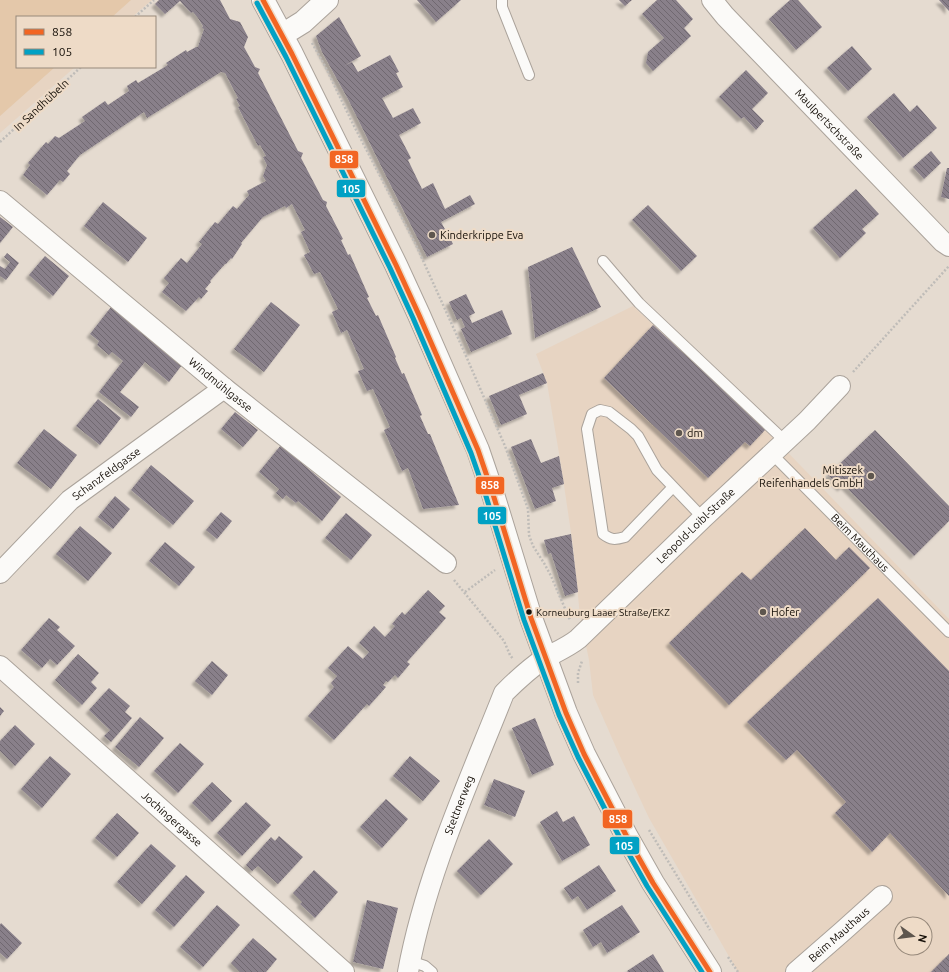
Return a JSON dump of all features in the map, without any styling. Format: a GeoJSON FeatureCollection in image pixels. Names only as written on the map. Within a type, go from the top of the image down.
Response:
{"type":"FeatureCollection","features":[{"type":"Feature","properties":{"kind":"street"},"geometry":{"type":"LineString","coordinates":[[263,0],[282,35],[393,258],[478,450],[531,618],[566,713],[584,754],[602,791],[653,882],[710,972]]}},
{"type":"Feature","properties":{"kind":"street"},"geometry":{"type":"LineString","coordinates":[[282,35],[302,22],[327,0]]}},
{"type":"Feature","properties":{"kind":"street","name":"Maulpertschstraße"},"geometry":{"type":"LineString","coordinates":[[712,0],[731,22],[943,242],[949,246]]}},
{"type":"Feature","properties":{"kind":"street","name":"Windmühlgasse"},"geometry":{"type":"LineString","coordinates":[[0,201],[224,388],[446,563]]}},
{"type":"Feature","properties":{"kind":"street","name":"Leopold-Loibl-Straße"},"geometry":{"type":"LineString","coordinates":[[546,658],[567,647],[578,639],[703,518],[808,421],[840,386]]}},
{"type":"Feature","properties":{"kind":"street","name":"Schanzfeldgasse"},"geometry":{"type":"LineString","coordinates":[[0,573],[70,500],[224,388]]}},
{"type":"Feature","properties":{"kind":"street","name":"Stettnerweg"},"geometry":{"type":"LineString","coordinates":[[409,966],[421,917],[443,846],[504,693],[523,674],[546,658]]}},
{"type":"Feature","properties":{"kind":"street","name":"Jochingergasse"},"geometry":{"type":"LineString","coordinates":[[0,666],[344,972]]}},
{"type":"Feature","properties":{"kind":"street","name":"Beim Mauthaus"},"geometry":{"type":"LineString","coordinates":[[796,972],[882,896]]}},
{"type":"Feature","properties":{"kind":"lane"},"geometry":{"type":"LineString","coordinates":[[502,0],[502,7],[529,75]]}},
{"type":"Feature","properties":{"kind":"lane","name":"Beim Mauthaus"},"geometry":{"type":"LineString","coordinates":[[603,261],[639,303],[779,448],[949,632]]}},
{"type":"Feature","properties":{"kind":"lane"},"geometry":{"type":"LineString","coordinates":[[674,487],[625,537],[610,539],[603,534],[587,429],[592,414],[600,410],[609,412],[631,429],[638,436],[657,470],[674,487],[703,518]]}},
{"type":"Feature","properties":{"kind":"lane"},"geometry":{"type":"LineString","coordinates":[[409,966],[425,966],[432,972]]}},
{"type":"Feature","properties":{"kind":"path"},"geometry":{"type":"LineString","coordinates":[[137,16],[154,0]]}},
{"type":"Feature","properties":{"kind":"path","name":"In Sandhübeln"},"geometry":{"type":"LineString","coordinates":[[0,142],[80,68]]}},
{"type":"Feature","properties":{"kind":"path"},"geometry":{"type":"LineString","coordinates":[[840,386],[949,266]]}},
{"type":"Feature","properties":{"kind":"path"},"geometry":{"type":"LineString","coordinates":[[465,592],[486,575],[513,560]]}},
{"type":"Feature","properties":{"kind":"path"},"geometry":{"type":"LineString","coordinates":[[446,563],[454,579],[504,642],[510,655],[523,674]]}},
{"type":"Feature","properties":{"kind":"path"},"geometry":{"type":"LineString","coordinates":[[578,639],[582,654],[578,673],[580,688]]}},
{"type":"Feature","properties":{"kind":"path"},"geometry":{"type":"LineString","coordinates":[[648,827],[711,931]]}},
{"type":"Feature","properties":{"kind":"path"},"geometry":{"type":"LineString","coordinates":[[726,955],[738,972]]}},
{"type":"Feature","properties":{"kind":"shaded area"},"geometry":{"type":"Polygon","coordinates":[[[0,0],[152,0],[133,16],[16,16],[16,68],[74,68],[0,133],[0,0]]]}},
{"type":"Feature","properties":{"kind":"shaded area"},"geometry":{"type":"Polygon","coordinates":[[[0,0],[131,0],[113,16],[16,16],[16,68],[54,68],[0,116],[0,0]]]}},
{"type":"Feature","properties":{"kind":"shaded area"},"geometry":{"type":"Polygon","coordinates":[[[633,306],[770,434],[949,619],[949,972],[738,972],[649,818],[593,695],[589,660],[580,616],[573,546],[547,383],[536,354],[633,306]]]}},
{"type":"Feature","properties":{"kind":"building"},"geometry":{"type":"Polygon","coordinates":[[[159,0],[220,0],[230,19],[240,22],[248,37],[244,47],[255,67],[260,69],[258,73],[298,151],[303,153],[301,158],[323,200],[327,202],[326,206],[343,239],[341,240],[348,255],[350,254],[369,297],[367,298],[376,316],[378,315],[402,374],[404,373],[422,415],[420,416],[428,434],[430,434],[459,505],[423,509],[408,468],[402,471],[384,430],[390,427],[373,389],[367,391],[358,371],[364,369],[347,330],[341,333],[332,312],[338,309],[320,272],[314,274],[304,255],[310,252],[301,232],[305,230],[292,204],[263,217],[241,243],[242,244],[232,259],[231,258],[225,264],[210,281],[211,282],[205,289],[208,291],[201,299],[199,297],[186,311],[162,292],[169,283],[164,278],[181,258],[187,263],[202,244],[199,242],[215,222],[218,224],[233,206],[237,209],[249,195],[247,191],[266,181],[263,176],[267,165],[263,157],[266,156],[260,145],[258,146],[238,107],[240,106],[236,99],[238,98],[225,73],[221,72],[147,118],[144,112],[80,155],[67,171],[70,174],[63,182],[60,180],[47,195],[23,175],[30,165],[28,163],[46,142],[48,144],[55,136],[59,138],[85,121],[82,117],[105,101],[108,105],[129,91],[127,86],[136,80],[138,83],[168,65],[166,63],[186,50],[187,52],[198,47],[204,29],[202,28],[203,26],[198,18],[180,1],[165,14],[155,4],[159,0]]]}},
{"type":"Feature","properties":{"kind":"building"},"geometry":{"type":"Polygon","coordinates":[[[417,0],[461,0],[436,22],[417,0]]]}},
{"type":"Feature","properties":{"kind":"building"},"geometry":{"type":"Polygon","coordinates":[[[619,0],[632,0],[625,6],[619,0]]]}},
{"type":"Feature","properties":{"kind":"building"},"geometry":{"type":"Polygon","coordinates":[[[657,0],[676,0],[693,19],[684,28],[691,36],[653,71],[646,63],[648,52],[664,38],[642,14],[657,0]]]}},
{"type":"Feature","properties":{"kind":"building"},"geometry":{"type":"Polygon","coordinates":[[[790,0],[798,0],[822,27],[796,50],[769,19],[790,0]]]}},
{"type":"Feature","properties":{"kind":"building"},"geometry":{"type":"Polygon","coordinates":[[[939,0],[949,0],[949,11],[939,0]]]}},
{"type":"Feature","properties":{"kind":"building"},"geometry":{"type":"Polygon","coordinates":[[[339,17],[361,56],[344,66],[352,62],[358,72],[390,55],[399,72],[396,73],[403,87],[382,98],[393,118],[413,108],[421,123],[399,135],[411,158],[408,160],[422,189],[433,183],[445,209],[470,195],[475,204],[441,222],[453,244],[427,257],[348,99],[322,52],[316,36],[339,17]]]}},
{"type":"Feature","properties":{"kind":"building"},"geometry":{"type":"Polygon","coordinates":[[[852,46],[872,69],[848,91],[827,68],[852,46]]]}},
{"type":"Feature","properties":{"kind":"building"},"geometry":{"type":"Polygon","coordinates":[[[746,70],[768,93],[752,109],[764,121],[756,130],[744,117],[741,119],[719,97],[746,70]]]}},
{"type":"Feature","properties":{"kind":"building"},"geometry":{"type":"Polygon","coordinates":[[[894,93],[910,112],[917,105],[937,128],[903,158],[867,117],[894,93]]]}},
{"type":"Feature","properties":{"kind":"building"},"geometry":{"type":"Polygon","coordinates":[[[931,151],[941,163],[924,179],[913,167],[931,151]]]}},
{"type":"Feature","properties":{"kind":"building"},"geometry":{"type":"Polygon","coordinates":[[[947,168],[949,168],[949,199],[941,197],[947,168]]]}},
{"type":"Feature","properties":{"kind":"building"},"geometry":{"type":"Polygon","coordinates":[[[856,189],[879,214],[862,229],[866,233],[840,258],[813,228],[856,189]]]}},
{"type":"Feature","properties":{"kind":"building"},"geometry":{"type":"Polygon","coordinates":[[[103,202],[147,238],[128,262],[84,226],[103,202]]]}},
{"type":"Feature","properties":{"kind":"building"},"geometry":{"type":"Polygon","coordinates":[[[648,205],[697,256],[681,271],[632,220],[648,205]]]}},
{"type":"Feature","properties":{"kind":"building"},"geometry":{"type":"Polygon","coordinates":[[[0,217],[13,227],[0,243],[0,217]]]}},
{"type":"Feature","properties":{"kind":"building"},"geometry":{"type":"Polygon","coordinates":[[[572,247],[601,307],[535,338],[528,267],[572,247]]]}},
{"type":"Feature","properties":{"kind":"building"},"geometry":{"type":"Polygon","coordinates":[[[7,253],[19,263],[6,280],[0,276],[0,266],[5,269],[10,262],[4,257],[7,253]]]}},
{"type":"Feature","properties":{"kind":"building"},"geometry":{"type":"Polygon","coordinates":[[[45,256],[69,276],[53,296],[29,275],[45,256]]]}},
{"type":"Feature","properties":{"kind":"building"},"geometry":{"type":"Polygon","coordinates":[[[466,294],[475,313],[469,316],[472,323],[502,310],[512,334],[471,352],[461,329],[465,327],[461,318],[457,320],[449,302],[466,294]]]}},
{"type":"Feature","properties":{"kind":"building"},"geometry":{"type":"Polygon","coordinates":[[[271,302],[300,325],[264,372],[234,349],[271,302]]]}},
{"type":"Feature","properties":{"kind":"building"},"geometry":{"type":"Polygon","coordinates":[[[111,307],[182,365],[169,382],[145,362],[120,392],[139,407],[131,417],[99,392],[123,361],[112,352],[109,355],[97,345],[99,341],[90,334],[111,307]]]}},
{"type":"Feature","properties":{"kind":"building"},"geometry":{"type":"Polygon","coordinates":[[[653,325],[766,429],[750,446],[745,442],[708,478],[604,378],[653,325]]]}},
{"type":"Feature","properties":{"kind":"building"},"geometry":{"type":"Polygon","coordinates":[[[543,373],[547,383],[519,395],[527,414],[501,425],[489,396],[543,373]]]}},
{"type":"Feature","properties":{"kind":"building"},"geometry":{"type":"Polygon","coordinates":[[[98,399],[121,418],[100,445],[76,426],[98,399]]]}},
{"type":"Feature","properties":{"kind":"building"},"geometry":{"type":"Polygon","coordinates":[[[235,412],[258,430],[243,447],[221,429],[235,412]]]}},
{"type":"Feature","properties":{"kind":"building"},"geometry":{"type":"Polygon","coordinates":[[[44,429],[77,455],[51,489],[17,463],[44,429]]]}},
{"type":"Feature","properties":{"kind":"building"},"geometry":{"type":"Polygon","coordinates":[[[875,430],[949,506],[949,521],[914,556],[844,485],[841,488],[828,475],[875,430]]]}},
{"type":"Feature","properties":{"kind":"building"},"geometry":{"type":"Polygon","coordinates":[[[531,439],[541,463],[559,456],[564,484],[552,488],[556,501],[535,509],[511,447],[531,439]]]}},
{"type":"Feature","properties":{"kind":"building"},"geometry":{"type":"Polygon","coordinates":[[[281,445],[341,497],[322,521],[298,501],[296,503],[286,495],[283,499],[276,493],[279,489],[259,472],[281,445]]]}},
{"type":"Feature","properties":{"kind":"building"},"geometry":{"type":"Polygon","coordinates":[[[151,465],[194,501],[173,525],[131,490],[151,465]]]}},
{"type":"Feature","properties":{"kind":"building"},"geometry":{"type":"Polygon","coordinates":[[[115,496],[130,509],[113,529],[98,517],[115,496]]]}},
{"type":"Feature","properties":{"kind":"building"},"geometry":{"type":"Polygon","coordinates":[[[221,512],[232,521],[217,539],[206,530],[221,512]]]}},
{"type":"Feature","properties":{"kind":"building"},"geometry":{"type":"Polygon","coordinates":[[[346,513],[372,535],[351,560],[325,538],[346,513]]]}},
{"type":"Feature","properties":{"kind":"building"},"geometry":{"type":"Polygon","coordinates":[[[80,526],[112,553],[88,581],[56,554],[80,526]]]}},
{"type":"Feature","properties":{"kind":"building","name":"Hofer"},"geometry":{"type":"Polygon","coordinates":[[[805,528],[836,560],[849,547],[870,568],[729,705],[669,643],[742,572],[751,580],[805,528]]]}},
{"type":"Feature","properties":{"kind":"building"},"geometry":{"type":"Polygon","coordinates":[[[571,534],[578,592],[565,596],[551,553],[548,554],[544,540],[571,534]]]}},
{"type":"Feature","properties":{"kind":"building"},"geometry":{"type":"Polygon","coordinates":[[[165,542],[195,567],[179,586],[149,561],[165,542]]]}},
{"type":"Feature","properties":{"kind":"building"},"geometry":{"type":"Polygon","coordinates":[[[428,590],[445,606],[439,612],[446,618],[407,662],[410,664],[398,678],[395,675],[388,682],[386,681],[383,685],[386,687],[369,706],[367,704],[334,740],[308,716],[334,687],[331,683],[337,676],[328,668],[348,646],[363,659],[369,652],[359,643],[374,626],[385,637],[395,626],[392,624],[402,612],[405,615],[428,590]]]}},
{"type":"Feature","properties":{"kind":"building"},"geometry":{"type":"Polygon","coordinates":[[[878,598],[949,671],[949,896],[890,833],[872,852],[835,813],[846,802],[797,750],[786,760],[747,722],[878,598]]]}},
{"type":"Feature","properties":{"kind":"building"},"geometry":{"type":"Polygon","coordinates":[[[49,618],[60,627],[57,630],[75,646],[57,665],[50,659],[42,668],[21,650],[49,618]]]}},
{"type":"Feature","properties":{"kind":"building"},"geometry":{"type":"Polygon","coordinates":[[[78,654],[99,673],[91,682],[97,688],[82,705],[55,680],[78,654]]]}},
{"type":"Feature","properties":{"kind":"building"},"geometry":{"type":"Polygon","coordinates":[[[212,661],[228,675],[212,695],[195,681],[212,661]]]}},
{"type":"Feature","properties":{"kind":"building"},"geometry":{"type":"Polygon","coordinates":[[[109,688],[130,706],[125,712],[132,718],[111,742],[104,736],[110,730],[89,710],[109,688]]]}},
{"type":"Feature","properties":{"kind":"building"},"geometry":{"type":"Polygon","coordinates":[[[0,707],[4,711],[0,716],[0,707]]]}},
{"type":"Feature","properties":{"kind":"building"},"geometry":{"type":"Polygon","coordinates":[[[140,717],[164,738],[139,767],[115,747],[140,717]]]}},
{"type":"Feature","properties":{"kind":"building"},"geometry":{"type":"Polygon","coordinates":[[[535,718],[554,765],[532,775],[512,728],[535,718]]]}},
{"type":"Feature","properties":{"kind":"building"},"geometry":{"type":"Polygon","coordinates":[[[15,725],[35,744],[15,766],[0,751],[0,741],[15,725]]]}},
{"type":"Feature","properties":{"kind":"building"},"geometry":{"type":"Polygon","coordinates":[[[180,743],[204,764],[178,793],[154,771],[180,743]]]}},
{"type":"Feature","properties":{"kind":"building"},"geometry":{"type":"Polygon","coordinates":[[[50,756],[71,774],[42,808],[21,789],[50,756]]]}},
{"type":"Feature","properties":{"kind":"building"},"geometry":{"type":"Polygon","coordinates":[[[410,756],[440,781],[423,801],[393,776],[410,756]]]}},
{"type":"Feature","properties":{"kind":"building"},"geometry":{"type":"Polygon","coordinates":[[[494,779],[525,791],[515,817],[484,805],[494,779]]]}},
{"type":"Feature","properties":{"kind":"building"},"geometry":{"type":"Polygon","coordinates":[[[212,782],[232,801],[212,822],[192,803],[212,782]]]}},
{"type":"Feature","properties":{"kind":"building"},"geometry":{"type":"Polygon","coordinates":[[[386,799],[408,819],[382,848],[360,827],[386,799]]]}},
{"type":"Feature","properties":{"kind":"building"},"geometry":{"type":"Polygon","coordinates":[[[246,802],[271,825],[242,856],[217,833],[246,802]]]}},
{"type":"Feature","properties":{"kind":"building"},"geometry":{"type":"Polygon","coordinates":[[[557,811],[563,822],[574,816],[590,845],[562,861],[540,822],[557,811]]]}},
{"type":"Feature","properties":{"kind":"building"},"geometry":{"type":"Polygon","coordinates":[[[117,813],[139,833],[117,857],[95,838],[117,813]]]}},
{"type":"Feature","properties":{"kind":"building"},"geometry":{"type":"Polygon","coordinates":[[[279,836],[303,857],[278,884],[258,866],[252,871],[246,865],[271,837],[275,841],[279,836]]]}},
{"type":"Feature","properties":{"kind":"building"},"geometry":{"type":"Polygon","coordinates":[[[489,839],[513,864],[481,895],[457,871],[489,839]]]}},
{"type":"Feature","properties":{"kind":"building"},"geometry":{"type":"Polygon","coordinates":[[[151,844],[176,866],[142,904],[117,882],[151,844]]]}},
{"type":"Feature","properties":{"kind":"building"},"geometry":{"type":"Polygon","coordinates":[[[599,865],[616,891],[587,910],[578,896],[572,900],[564,888],[599,865]]]}},
{"type":"Feature","properties":{"kind":"building"},"geometry":{"type":"Polygon","coordinates":[[[314,870],[338,892],[315,918],[300,904],[302,902],[293,893],[314,870]]]}},
{"type":"Feature","properties":{"kind":"building"},"geometry":{"type":"Polygon","coordinates":[[[186,875],[205,892],[174,927],[155,910],[186,875]]]}},
{"type":"Feature","properties":{"kind":"building"},"geometry":{"type":"Polygon","coordinates":[[[367,900],[398,908],[383,969],[353,962],[367,900]]]}},
{"type":"Feature","properties":{"kind":"building"},"geometry":{"type":"Polygon","coordinates":[[[217,905],[240,925],[203,967],[180,947],[217,905]]]}},
{"type":"Feature","properties":{"kind":"building"},"geometry":{"type":"Polygon","coordinates":[[[622,905],[640,932],[607,953],[601,942],[593,947],[583,930],[622,905]]]}},
{"type":"Feature","properties":{"kind":"building"},"geometry":{"type":"Polygon","coordinates":[[[1,923],[22,943],[7,959],[0,953],[1,923]]]}},
{"type":"Feature","properties":{"kind":"building"},"geometry":{"type":"Polygon","coordinates":[[[253,938],[277,959],[266,972],[240,972],[231,963],[253,938]]]}},
{"type":"Feature","properties":{"kind":"building"},"geometry":{"type":"Polygon","coordinates":[[[653,954],[664,972],[627,971],[653,954]]]}},
{"type":"Feature","properties":{"kind":"building"},"geometry":{"type":"Polygon","coordinates":[[[949,954],[949,972],[931,972],[949,954]]]}},
{"type":"Feature","properties":{"kind":"transit line","name":"858"},"geometry":{"type":"LineString","coordinates":[[263,0],[292,54],[396,265],[478,450],[531,618],[566,713],[584,754],[627,837],[653,883],[710,972]]}},
{"type":"Feature","properties":{"kind":"transit line","name":"105"},"geometry":{"type":"LineString","coordinates":[[257,3],[286,57],[390,268],[471,453],[485,493],[524,620],[559,715],[578,757],[621,840],[647,886],[702,972]]}},
{"type":"Feature","properties":{"kind":"place","name":"Kinderkrippe Eva"},"geometry":{"type":"Point","coordinates":[432,235]}},
{"type":"Feature","properties":{"kind":"place","name":"dm"},"geometry":{"type":"Point","coordinates":[679,433]}},
{"type":"Feature","properties":{"kind":"place","name":"Mitiszek Reifenhandels GmbH"},"geometry":{"type":"Point","coordinates":[871,476]}},
{"type":"Feature","properties":{"kind":"place","name":"Korneuburg Laaer Straße/EKZ"},"geometry":{"type":"Point","coordinates":[529,612]}},
{"type":"Feature","properties":{"kind":"place","name":"Hofer"},"geometry":{"type":"Point","coordinates":[763,612]}}]}
